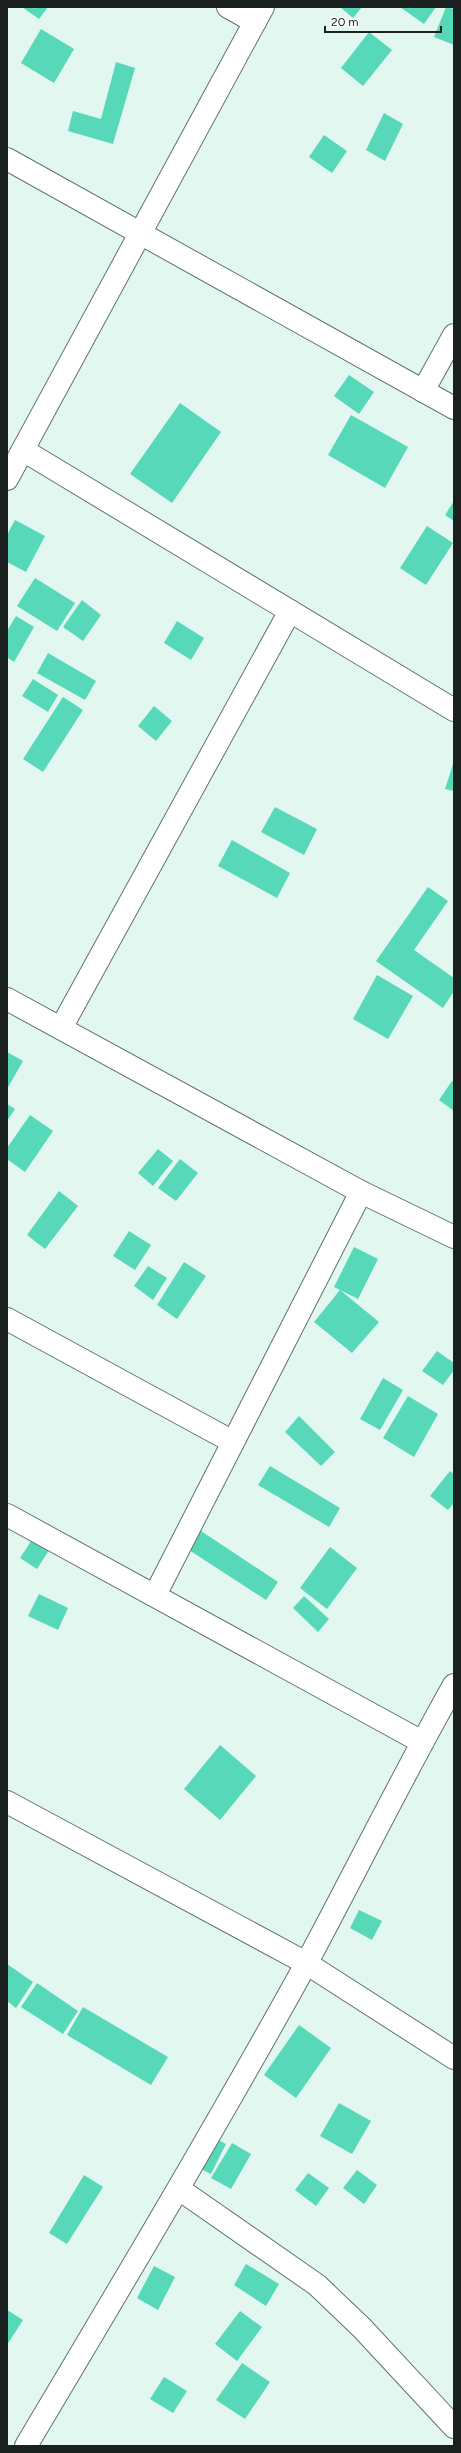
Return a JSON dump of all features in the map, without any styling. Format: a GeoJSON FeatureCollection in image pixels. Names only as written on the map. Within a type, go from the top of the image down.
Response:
{"type":"FeatureCollection","features":[{"type":"Feature","properties":{"kind":"street"},"geometry":{"type":"LineString","coordinates":[[7,479],[259,14],[228,7]]}},
{"type":"Feature","properties":{"kind":"street"},"geometry":{"type":"LineString","coordinates":[[7,159],[454,408]]}},
{"type":"Feature","properties":{"kind":"street"},"geometry":{"type":"LineString","coordinates":[[423,391],[454,335]]}},
{"type":"Feature","properties":{"kind":"street"},"geometry":{"type":"LineString","coordinates":[[23,450],[454,710]]}},
{"type":"Feature","properties":{"kind":"street"},"geometry":{"type":"LineString","coordinates":[[61,1028],[290,611]]}},
{"type":"Feature","properties":{"kind":"street"},"geometry":{"type":"LineString","coordinates":[[7,999],[361,1192],[454,1238]]}},
{"type":"Feature","properties":{"kind":"street"},"geometry":{"type":"LineString","coordinates":[[155,1595],[361,1192]]}},
{"type":"Feature","properties":{"kind":"street"},"geometry":{"type":"LineString","coordinates":[[7,1319],[232,1442]]}},
{"type":"Feature","properties":{"kind":"street"},"geometry":{"type":"LineString","coordinates":[[7,1515],[422,1742]]}},
{"type":"Feature","properties":{"kind":"street"},"geometry":{"type":"LineString","coordinates":[[26,2446],[179,2189],[306,1963],[422,1742],[454,1685]]}},
{"type":"Feature","properties":{"kind":"street"},"geometry":{"type":"LineString","coordinates":[[7,1802],[306,1963],[454,2058]]}},
{"type":"Feature","properties":{"kind":"street"},"geometry":{"type":"LineString","coordinates":[[179,2189],[317,2285],[362,2328],[454,2427]]}},
{"type":"Feature","properties":{"kind":"building"},"geometry":{"type":"Polygon","coordinates":[[[22,7],[48,7],[39,19],[22,7]]]}},
{"type":"Feature","properties":{"kind":"building"},"geometry":{"type":"Polygon","coordinates":[[[340,7],[362,7],[353,18],[340,7]]]}},
{"type":"Feature","properties":{"kind":"building"},"geometry":{"type":"Polygon","coordinates":[[[400,7],[436,7],[424,24],[400,7]]]}},
{"type":"Feature","properties":{"kind":"building"},"geometry":{"type":"Polygon","coordinates":[[[446,7],[454,9],[454,45],[434,37],[446,7]]]}},
{"type":"Feature","properties":{"kind":"building"},"geometry":{"type":"Polygon","coordinates":[[[41,29],[74,49],[54,83],[21,63],[41,29]]]}},
{"type":"Feature","properties":{"kind":"building"},"geometry":{"type":"Polygon","coordinates":[[[369,32],[392,50],[363,86],[341,68],[369,32]]]}},
{"type":"Feature","properties":{"kind":"building"},"geometry":{"type":"Polygon","coordinates":[[[116,62],[135,68],[113,144],[68,131],[73,111],[101,119],[116,62]]]}},
{"type":"Feature","properties":{"kind":"building"},"geometry":{"type":"Polygon","coordinates":[[[384,113],[403,124],[385,161],[366,150],[384,113]]]}},
{"type":"Feature","properties":{"kind":"building"},"geometry":{"type":"Polygon","coordinates":[[[324,135],[347,151],[332,173],[309,157],[324,135]]]}},
{"type":"Feature","properties":{"kind":"building"},"geometry":{"type":"Polygon","coordinates":[[[349,375],[374,392],[359,414],[334,396],[349,375]]]}},
{"type":"Feature","properties":{"kind":"building"},"geometry":{"type":"Polygon","coordinates":[[[180,403],[221,432],[172,503],[130,474],[180,403]]]}},
{"type":"Feature","properties":{"kind":"building"},"geometry":{"type":"Polygon","coordinates":[[[351,415],[408,447],[385,488],[328,455],[351,415]]]}},
{"type":"Feature","properties":{"kind":"building"},"geometry":{"type":"Polygon","coordinates":[[[454,501],[454,521],[445,515],[454,501]]]}},
{"type":"Feature","properties":{"kind":"building"},"geometry":{"type":"Polygon","coordinates":[[[15,520],[45,536],[26,572],[7,562],[7,535],[15,520]]]}},
{"type":"Feature","properties":{"kind":"building"},"geometry":{"type":"Polygon","coordinates":[[[427,526],[453,543],[426,585],[400,568],[427,526]]]}},
{"type":"Feature","properties":{"kind":"building"},"geometry":{"type":"Polygon","coordinates":[[[35,578],[75,603],[57,631],[17,606],[35,578]]]}},
{"type":"Feature","properties":{"kind":"building"},"geometry":{"type":"Polygon","coordinates":[[[82,600],[101,615],[83,641],[63,627],[82,600]]]}},
{"type":"Feature","properties":{"kind":"building"},"geometry":{"type":"Polygon","coordinates":[[[16,616],[34,627],[14,662],[7,657],[7,631],[16,616]]]}},
{"type":"Feature","properties":{"kind":"building"},"geometry":{"type":"Polygon","coordinates":[[[177,621],[204,638],[191,660],[164,643],[177,621]]]}},
{"type":"Feature","properties":{"kind":"building"},"geometry":{"type":"Polygon","coordinates":[[[48,653],[96,681],[85,700],[37,673],[48,653]]]}},
{"type":"Feature","properties":{"kind":"building"},"geometry":{"type":"Polygon","coordinates":[[[33,679],[58,695],[48,712],[22,696],[33,679]]]}},
{"type":"Feature","properties":{"kind":"building"},"geometry":{"type":"Polygon","coordinates":[[[63,697],[83,710],[43,772],[23,759],[63,697]]]}},
{"type":"Feature","properties":{"kind":"building"},"geometry":{"type":"Polygon","coordinates":[[[154,706],[172,721],[156,741],[138,726],[154,706]]]}},
{"type":"Feature","properties":{"kind":"building"},"geometry":{"type":"Polygon","coordinates":[[[454,761],[454,791],[445,789],[454,761]]]}},
{"type":"Feature","properties":{"kind":"building"},"geometry":{"type":"Polygon","coordinates":[[[275,807],[317,829],[304,855],[261,832],[275,807]]]}},
{"type":"Feature","properties":{"kind":"building"},"geometry":{"type":"Polygon","coordinates":[[[232,840],[290,873],[277,898],[218,866],[232,840]]]}},
{"type":"Feature","properties":{"kind":"building"},"geometry":{"type":"Polygon","coordinates":[[[428,887],[448,901],[414,950],[454,978],[454,991],[443,1008],[376,961],[428,887]]]}},
{"type":"Feature","properties":{"kind":"building"},"geometry":{"type":"Polygon","coordinates":[[[377,975],[413,996],[388,1039],[353,1019],[377,975]]]}},
{"type":"Feature","properties":{"kind":"building"},"geometry":{"type":"Polygon","coordinates":[[[7,1052],[23,1061],[7,1089],[7,1052]]]}},
{"type":"Feature","properties":{"kind":"building"},"geometry":{"type":"Polygon","coordinates":[[[452,1081],[454,1082],[454,1111],[439,1100],[452,1081]]]}},
{"type":"Feature","properties":{"kind":"building"},"geometry":{"type":"Polygon","coordinates":[[[7,1104],[15,1109],[7,1121],[7,1104]]]}},
{"type":"Feature","properties":{"kind":"building"},"geometry":{"type":"Polygon","coordinates":[[[30,1115],[53,1131],[25,1172],[7,1159],[7,1148],[30,1115]]]}},
{"type":"Feature","properties":{"kind":"building"},"geometry":{"type":"Polygon","coordinates":[[[158,1149],[173,1161],[153,1186],[138,1173],[158,1149]]]}},
{"type":"Feature","properties":{"kind":"building"},"geometry":{"type":"Polygon","coordinates":[[[180,1159],[198,1173],[176,1201],[158,1188],[180,1159]]]}},
{"type":"Feature","properties":{"kind":"building"},"geometry":{"type":"Polygon","coordinates":[[[59,1191],[78,1206],[45,1249],[27,1235],[59,1191]]]}},
{"type":"Feature","properties":{"kind":"building"},"geometry":{"type":"Polygon","coordinates":[[[129,1231],[151,1245],[135,1270],[113,1256],[129,1231]]]}},
{"type":"Feature","properties":{"kind":"building"},"geometry":{"type":"Polygon","coordinates":[[[354,1247],[378,1259],[358,1299],[334,1287],[354,1247]]]}},
{"type":"Feature","properties":{"kind":"building"},"geometry":{"type":"Polygon","coordinates":[[[184,1262],[206,1276],[177,1319],[157,1305],[184,1262]]]}},
{"type":"Feature","properties":{"kind":"building"},"geometry":{"type":"Polygon","coordinates":[[[148,1266],[167,1278],[153,1300],[134,1286],[148,1266]]]}},
{"type":"Feature","properties":{"kind":"building"},"geometry":{"type":"Polygon","coordinates":[[[340,1290],[379,1322],[352,1353],[314,1322],[340,1290]]]}},
{"type":"Feature","properties":{"kind":"building"},"geometry":{"type":"Polygon","coordinates":[[[437,1351],[454,1363],[454,1370],[443,1385],[422,1371],[437,1351]]]}},
{"type":"Feature","properties":{"kind":"building"},"geometry":{"type":"Polygon","coordinates":[[[383,1378],[403,1390],[380,1430],[360,1419],[383,1378]]]}},
{"type":"Feature","properties":{"kind":"building"},"geometry":{"type":"Polygon","coordinates":[[[408,1396],[438,1414],[414,1457],[383,1438],[408,1396]]]}},
{"type":"Feature","properties":{"kind":"building"},"geometry":{"type":"Polygon","coordinates":[[[299,1416],[335,1452],[321,1466],[285,1432],[299,1416]]]}},
{"type":"Feature","properties":{"kind":"building"},"geometry":{"type":"Polygon","coordinates":[[[270,1466],[340,1508],[329,1527],[258,1485],[270,1466]]]}},
{"type":"Feature","properties":{"kind":"building"},"geometry":{"type":"Polygon","coordinates":[[[450,1471],[454,1474],[454,1503],[448,1510],[430,1496],[450,1471]]]}},
{"type":"Feature","properties":{"kind":"building"},"geometry":{"type":"Polygon","coordinates":[[[43,1523],[60,1533],[37,1569],[20,1558],[43,1523]]]}},
{"type":"Feature","properties":{"kind":"building"},"geometry":{"type":"Polygon","coordinates":[[[201,1531],[278,1582],[266,1600],[189,1550],[201,1531]]]}},
{"type":"Feature","properties":{"kind":"building"},"geometry":{"type":"Polygon","coordinates":[[[330,1547],[357,1568],[327,1609],[300,1588],[330,1547]]]}},
{"type":"Feature","properties":{"kind":"building"},"geometry":{"type":"Polygon","coordinates":[[[39,1594],[68,1608],[58,1630],[28,1616],[39,1594]]]}},
{"type":"Feature","properties":{"kind":"building"},"geometry":{"type":"Polygon","coordinates":[[[304,1596],[329,1619],[318,1632],[293,1608],[304,1596]]]}},
{"type":"Feature","properties":{"kind":"building"},"geometry":{"type":"Polygon","coordinates":[[[220,1745],[256,1776],[220,1820],[184,1789],[220,1745]]]}},
{"type":"Feature","properties":{"kind":"building"},"geometry":{"type":"Polygon","coordinates":[[[359,1910],[382,1921],[372,1940],[350,1928],[359,1910]]]}},
{"type":"Feature","properties":{"kind":"building"},"geometry":{"type":"Polygon","coordinates":[[[7,1964],[33,1982],[16,2008],[7,2001],[7,1964]]]}},
{"type":"Feature","properties":{"kind":"building"},"geometry":{"type":"Polygon","coordinates":[[[37,1983],[78,2011],[63,2034],[21,2007],[37,1983]]]}},
{"type":"Feature","properties":{"kind":"building"},"geometry":{"type":"Polygon","coordinates":[[[83,2007],[168,2057],[151,2085],[67,2035],[83,2007]]]}},
{"type":"Feature","properties":{"kind":"building"},"geometry":{"type":"Polygon","coordinates":[[[299,2025],[331,2048],[296,2098],[264,2075],[299,2025]]]}},
{"type":"Feature","properties":{"kind":"building"},"geometry":{"type":"Polygon","coordinates":[[[339,2103],[371,2121],[352,2154],[320,2136],[339,2103]]]}},
{"type":"Feature","properties":{"kind":"building"},"geometry":{"type":"Polygon","coordinates":[[[213,2137],[226,2144],[211,2174],[197,2167],[213,2137]]]}},
{"type":"Feature","properties":{"kind":"building"},"geometry":{"type":"Polygon","coordinates":[[[232,2143],[251,2154],[231,2189],[211,2178],[232,2143]]]}},
{"type":"Feature","properties":{"kind":"building"},"geometry":{"type":"Polygon","coordinates":[[[357,2170],[377,2185],[364,2204],[343,2188],[357,2170]]]}},
{"type":"Feature","properties":{"kind":"building"},"geometry":{"type":"Polygon","coordinates":[[[308,2173],[329,2188],[316,2206],[295,2190],[308,2173]]]}},
{"type":"Feature","properties":{"kind":"building"},"geometry":{"type":"Polygon","coordinates":[[[84,2175],[103,2187],[67,2244],[49,2233],[84,2175]]]}},
{"type":"Feature","properties":{"kind":"building"},"geometry":{"type":"Polygon","coordinates":[[[246,2264],[279,2284],[266,2306],[234,2285],[246,2264]]]}},
{"type":"Feature","properties":{"kind":"building"},"geometry":{"type":"Polygon","coordinates":[[[154,2266],[175,2277],[158,2310],[137,2298],[154,2266]]]}},
{"type":"Feature","properties":{"kind":"building"},"geometry":{"type":"Polygon","coordinates":[[[7,2310],[23,2320],[7,2345],[7,2310]]]}},
{"type":"Feature","properties":{"kind":"building"},"geometry":{"type":"Polygon","coordinates":[[[240,2311],[262,2327],[237,2361],[215,2344],[240,2311]]]}},
{"type":"Feature","properties":{"kind":"building"},"geometry":{"type":"Polygon","coordinates":[[[242,2363],[270,2382],[245,2419],[216,2400],[242,2363]]]}},
{"type":"Feature","properties":{"kind":"building"},"geometry":{"type":"Polygon","coordinates":[[[164,2377],[187,2391],[173,2413],[150,2399],[164,2377]]]}}]}
